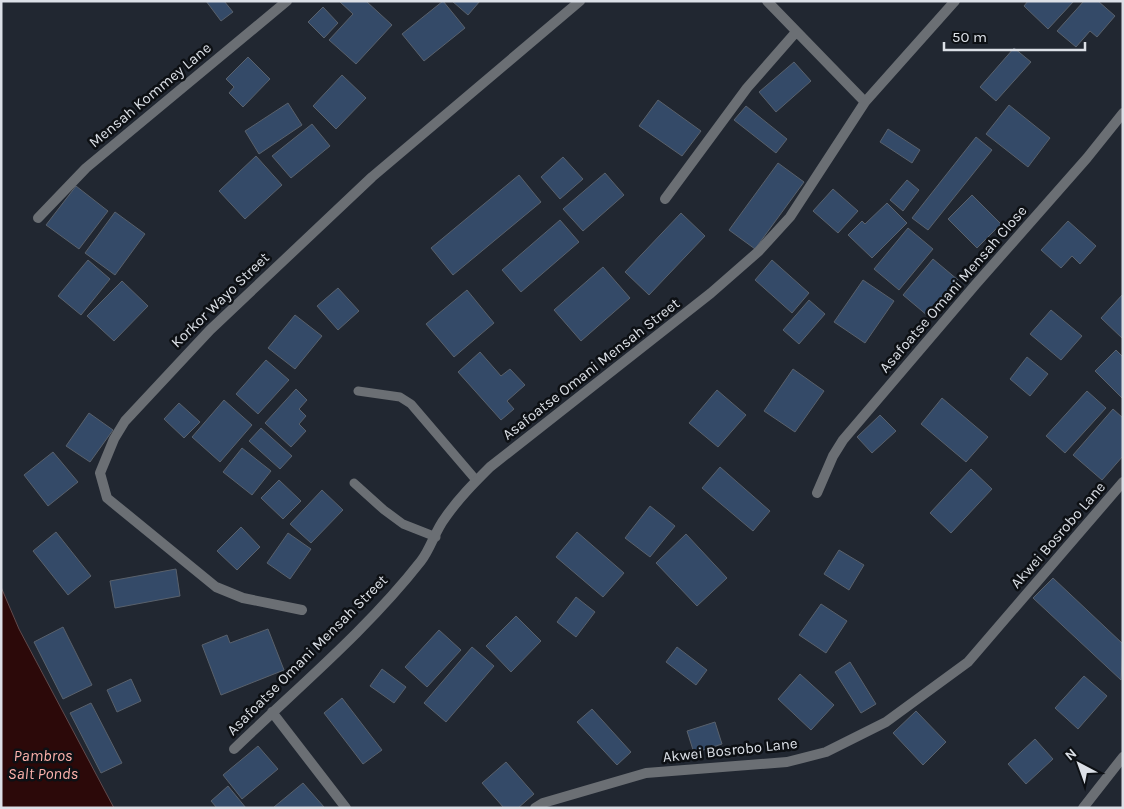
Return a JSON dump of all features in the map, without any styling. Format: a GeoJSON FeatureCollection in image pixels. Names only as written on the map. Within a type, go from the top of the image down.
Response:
{"type":"FeatureCollection","features":[{"type":"Feature","properties":{"kind":"street","name":"Mensah Kommey Lane"},"geometry":{"type":"LineString","coordinates":[[38,218],[86,168],[287,1]]}},
{"type":"Feature","properties":{"kind":"street","name":"Korkor Wayo Street"},"geometry":{"type":"LineString","coordinates":[[302,610],[243,598],[216,586],[107,498],[100,473],[114,439],[132,414],[210,330],[372,177],[580,1]]}},
{"type":"Feature","properties":{"kind":"street"},"geometry":{"type":"LineString","coordinates":[[768,1],[865,102]]}},
{"type":"Feature","properties":{"kind":"street","name":"Asafoatse Omani Mensah Street"},"geometry":{"type":"LineString","coordinates":[[234,749],[363,626],[422,560],[436,537],[443,520],[476,480],[711,293],[759,251],[790,217],[865,102],[955,1]]}},
{"type":"Feature","properties":{"kind":"street"},"geometry":{"type":"LineString","coordinates":[[665,198],[737,102],[796,32]]}},
{"type":"Feature","properties":{"kind":"street","name":"Asafoatse Omani Mensah Close"},"geometry":{"type":"LineString","coordinates":[[817,493],[833,456],[843,440],[976,284],[1076,171],[1123,113]]}},
{"type":"Feature","properties":{"kind":"street","name":"Akwei Bosrobo Lane"},"geometry":{"type":"LineString","coordinates":[[535,808],[542,803],[646,773],[797,760],[826,752],[886,722],[968,662],[1123,482]]}},
{"type":"Feature","properties":{"kind":"street"},"geometry":{"type":"LineString","coordinates":[[272,712],[346,808]]}},
{"type":"Feature","properties":{"kind":"street"},"geometry":{"type":"LineString","coordinates":[[1083,808],[1123,757]]}},
{"type":"Feature","properties":{"kind":"lane"},"geometry":{"type":"LineString","coordinates":[[358,391],[400,397],[411,404],[476,480]]}},
{"type":"Feature","properties":{"kind":"lane"},"geometry":{"type":"LineString","coordinates":[[354,483],[403,524],[436,537]]}},
{"type":"Feature","properties":{"kind":"water","name":"Pambros Salt Ponds"},"geometry":{"type":"Polygon","coordinates":[[[1,587],[19,629],[114,808],[1,808],[1,587]]]}},
{"type":"Feature","properties":{"kind":"building"},"geometry":{"type":"Polygon","coordinates":[[[206,1],[224,1],[233,12],[221,21],[206,1]]]}},
{"type":"Feature","properties":{"kind":"building"},"geometry":{"type":"Polygon","coordinates":[[[339,1],[366,1],[392,25],[356,64],[329,40],[353,14],[339,1]]]}},
{"type":"Feature","properties":{"kind":"building"},"geometry":{"type":"Polygon","coordinates":[[[443,1],[465,28],[424,61],[402,34],[443,1]]]}},
{"type":"Feature","properties":{"kind":"building"},"geometry":{"type":"Polygon","coordinates":[[[452,1],[480,1],[468,15],[452,1]]]}},
{"type":"Feature","properties":{"kind":"building"},"geometry":{"type":"Polygon","coordinates":[[[1028,1],[1074,1],[1048,29],[1024,6],[1028,1]]]}},
{"type":"Feature","properties":{"kind":"building"},"geometry":{"type":"Polygon","coordinates":[[[1084,1],[1098,1],[1115,16],[1097,37],[1090,31],[1076,47],[1057,31],[1084,1]]]}},
{"type":"Feature","properties":{"kind":"building"},"geometry":{"type":"Polygon","coordinates":[[[323,7],[338,23],[324,38],[308,22],[323,7]]]}},
{"type":"Feature","properties":{"kind":"building"},"geometry":{"type":"Polygon","coordinates":[[[1014,48],[1031,62],[996,101],[980,87],[1014,48]]]}},
{"type":"Feature","properties":{"kind":"building"},"geometry":{"type":"Polygon","coordinates":[[[248,57],[270,79],[243,107],[229,93],[234,87],[226,79],[248,57]]]}},
{"type":"Feature","properties":{"kind":"building"},"geometry":{"type":"Polygon","coordinates":[[[794,62],[811,81],[776,112],[759,92],[794,62]]]}},
{"type":"Feature","properties":{"kind":"building"},"geometry":{"type":"Polygon","coordinates":[[[342,75],[366,98],[336,129],[313,106],[342,75]]]}},
{"type":"Feature","properties":{"kind":"building"},"geometry":{"type":"Polygon","coordinates":[[[658,100],[701,131],[682,156],[639,126],[658,100]]]}},
{"type":"Feature","properties":{"kind":"building"},"geometry":{"type":"Polygon","coordinates":[[[288,103],[302,125],[259,154],[245,131],[288,103]]]}},
{"type":"Feature","properties":{"kind":"building"},"geometry":{"type":"Polygon","coordinates":[[[1009,105],[1050,138],[1028,167],[986,134],[1009,105]]]}},
{"type":"Feature","properties":{"kind":"building"},"geometry":{"type":"Polygon","coordinates":[[[746,106],[787,139],[776,153],[734,120],[746,106]]]}},
{"type":"Feature","properties":{"kind":"building"},"geometry":{"type":"Polygon","coordinates":[[[312,124],[330,146],[291,178],[272,156],[312,124]]]}},
{"type":"Feature","properties":{"kind":"building"},"geometry":{"type":"Polygon","coordinates":[[[888,129],[920,150],[912,163],[880,142],[888,129]]]}},
{"type":"Feature","properties":{"kind":"building"},"geometry":{"type":"Polygon","coordinates":[[[976,137],[992,150],[928,230],[912,218],[976,137]]]}},
{"type":"Feature","properties":{"kind":"building"},"geometry":{"type":"Polygon","coordinates":[[[256,156],[282,185],[245,219],[219,191],[256,156]]]}},
{"type":"Feature","properties":{"kind":"building"},"geometry":{"type":"Polygon","coordinates":[[[563,157],[583,179],[560,199],[541,177],[563,157]]]}},
{"type":"Feature","properties":{"kind":"building"},"geometry":{"type":"Polygon","coordinates":[[[778,163],[804,182],[755,249],[729,230],[778,163]]]}},
{"type":"Feature","properties":{"kind":"building"},"geometry":{"type":"Polygon","coordinates":[[[605,173],[624,195],[583,231],[563,209],[605,173]]]}},
{"type":"Feature","properties":{"kind":"building"},"geometry":{"type":"Polygon","coordinates":[[[519,175],[541,202],[453,275],[431,248],[519,175]]]}},
{"type":"Feature","properties":{"kind":"building"},"geometry":{"type":"Polygon","coordinates":[[[907,180],[919,190],[903,211],[890,200],[907,180]]]}},
{"type":"Feature","properties":{"kind":"building"},"geometry":{"type":"Polygon","coordinates":[[[76,186],[108,211],[79,249],[46,225],[76,186]]]}},
{"type":"Feature","properties":{"kind":"building"},"geometry":{"type":"Polygon","coordinates":[[[833,189],[858,211],[838,233],[813,211],[833,189]]]}},
{"type":"Feature","properties":{"kind":"building"},"geometry":{"type":"Polygon","coordinates":[[[972,195],[1001,224],[977,248],[948,219],[972,195]]]}},
{"type":"Feature","properties":{"kind":"building"},"geometry":{"type":"Polygon","coordinates":[[[887,203],[907,223],[872,258],[848,235],[862,221],[865,224],[887,203]]]}},
{"type":"Feature","properties":{"kind":"building"},"geometry":{"type":"Polygon","coordinates":[[[115,212],[145,234],[115,275],[85,253],[115,212]]]}},
{"type":"Feature","properties":{"kind":"building"},"geometry":{"type":"Polygon","coordinates":[[[681,213],[705,236],[649,295],[625,272],[681,213]]]}},
{"type":"Feature","properties":{"kind":"building"},"geometry":{"type":"Polygon","coordinates":[[[560,220],[579,242],[521,292],[502,270],[560,220]]]}},
{"type":"Feature","properties":{"kind":"building"},"geometry":{"type":"Polygon","coordinates":[[[1068,221],[1096,246],[1080,264],[1072,256],[1061,268],[1041,250],[1068,221]]]}},
{"type":"Feature","properties":{"kind":"building"},"geometry":{"type":"Polygon","coordinates":[[[908,228],[933,249],[899,290],[874,269],[908,228]]]}},
{"type":"Feature","properties":{"kind":"building"},"geometry":{"type":"Polygon","coordinates":[[[933,259],[958,280],[928,316],[903,295],[933,259]]]}},
{"type":"Feature","properties":{"kind":"building"},"geometry":{"type":"Polygon","coordinates":[[[88,260],[110,279],[81,315],[58,296],[88,260]]]}},
{"type":"Feature","properties":{"kind":"building"},"geometry":{"type":"Polygon","coordinates":[[[772,260],[809,293],[792,313],[755,280],[772,260]]]}},
{"type":"Feature","properties":{"kind":"building"},"geometry":{"type":"Polygon","coordinates":[[[603,267],[630,298],[581,341],[554,310],[603,267]]]}},
{"type":"Feature","properties":{"kind":"building"},"geometry":{"type":"Polygon","coordinates":[[[863,280],[894,301],[865,343],[834,322],[863,280]]]}},
{"type":"Feature","properties":{"kind":"building"},"geometry":{"type":"Polygon","coordinates":[[[122,281],[148,306],[114,341],[87,316],[122,281]]]}},
{"type":"Feature","properties":{"kind":"building"},"geometry":{"type":"Polygon","coordinates":[[[338,288],[359,311],[338,330],[317,306],[338,288]]]}},
{"type":"Feature","properties":{"kind":"building"},"geometry":{"type":"Polygon","coordinates":[[[467,290],[494,323],[454,357],[426,324],[467,290]]]}},
{"type":"Feature","properties":{"kind":"building"},"geometry":{"type":"Polygon","coordinates":[[[1123,294],[1123,339],[1101,318],[1123,294]]]}},
{"type":"Feature","properties":{"kind":"building"},"geometry":{"type":"Polygon","coordinates":[[[809,300],[825,314],[799,344],[783,330],[809,300]]]}},
{"type":"Feature","properties":{"kind":"building"},"geometry":{"type":"Polygon","coordinates":[[[1051,310],[1082,336],[1061,360],[1030,334],[1051,310]]]}},
{"type":"Feature","properties":{"kind":"building"},"geometry":{"type":"Polygon","coordinates":[[[295,315],[322,336],[295,369],[268,348],[295,315]]]}},
{"type":"Feature","properties":{"kind":"building"},"geometry":{"type":"Polygon","coordinates":[[[1116,350],[1123,357],[1123,399],[1095,371],[1116,350]]]}},
{"type":"Feature","properties":{"kind":"building"},"geometry":{"type":"Polygon","coordinates":[[[480,352],[501,376],[510,369],[525,385],[507,401],[514,409],[501,420],[458,372],[480,352]]]}},
{"type":"Feature","properties":{"kind":"building"},"geometry":{"type":"Polygon","coordinates":[[[1027,357],[1048,374],[1030,396],[1010,379],[1027,357]]]}},
{"type":"Feature","properties":{"kind":"building"},"geometry":{"type":"Polygon","coordinates":[[[266,360],[289,380],[258,414],[236,394],[266,360]]]}},
{"type":"Feature","properties":{"kind":"building"},"geometry":{"type":"Polygon","coordinates":[[[793,369],[824,391],[795,432],[764,411],[793,369]]]}},
{"type":"Feature","properties":{"kind":"building"},"geometry":{"type":"Polygon","coordinates":[[[296,389],[307,400],[299,409],[306,416],[299,424],[306,431],[291,447],[265,423],[296,389]]]}},
{"type":"Feature","properties":{"kind":"building"},"geometry":{"type":"Polygon","coordinates":[[[717,390],[746,415],[718,447],[689,423],[717,390]]]}},
{"type":"Feature","properties":{"kind":"building"},"geometry":{"type":"Polygon","coordinates":[[[1087,391],[1106,408],[1065,453],[1046,436],[1087,391]]]}},
{"type":"Feature","properties":{"kind":"building"},"geometry":{"type":"Polygon","coordinates":[[[942,398],[988,437],[966,462],[921,424],[942,398]]]}},
{"type":"Feature","properties":{"kind":"building"},"geometry":{"type":"Polygon","coordinates":[[[224,400],[252,425],[220,462],[192,437],[224,400]]]}},
{"type":"Feature","properties":{"kind":"building"},"geometry":{"type":"Polygon","coordinates":[[[179,403],[200,422],[184,438],[164,419],[179,403]]]}},
{"type":"Feature","properties":{"kind":"building"},"geometry":{"type":"Polygon","coordinates":[[[1113,409],[1123,418],[1123,456],[1102,480],[1073,455],[1113,409]]]}},
{"type":"Feature","properties":{"kind":"building"},"geometry":{"type":"Polygon","coordinates":[[[89,413],[113,430],[90,462],[66,446],[89,413]]]}},
{"type":"Feature","properties":{"kind":"building"},"geometry":{"type":"Polygon","coordinates":[[[880,415],[896,431],[872,453],[857,437],[880,415]]]}},
{"type":"Feature","properties":{"kind":"building"},"geometry":{"type":"Polygon","coordinates":[[[261,428],[292,456],[280,469],[249,441],[261,428]]]}},
{"type":"Feature","properties":{"kind":"building"},"geometry":{"type":"Polygon","coordinates":[[[242,448],[271,471],[252,495],[223,472],[242,448]]]}},
{"type":"Feature","properties":{"kind":"building"},"geometry":{"type":"Polygon","coordinates":[[[53,452],[78,482],[48,506],[24,475],[53,452]]]}},
{"type":"Feature","properties":{"kind":"building"},"geometry":{"type":"Polygon","coordinates":[[[720,467],[770,511],[753,531],[702,488],[720,467]]]}},
{"type":"Feature","properties":{"kind":"building"},"geometry":{"type":"Polygon","coordinates":[[[971,469],[992,489],[951,533],[930,513],[971,469]]]}},
{"type":"Feature","properties":{"kind":"building"},"geometry":{"type":"Polygon","coordinates":[[[279,480],[301,501],[283,519],[261,498],[279,480]]]}},
{"type":"Feature","properties":{"kind":"building"},"geometry":{"type":"Polygon","coordinates":[[[322,490],[343,510],[311,543],[290,524],[322,490]]]}},
{"type":"Feature","properties":{"kind":"building"},"geometry":{"type":"Polygon","coordinates":[[[650,506],[675,526],[650,557],[625,538],[650,506]]]}},
{"type":"Feature","properties":{"kind":"building"},"geometry":{"type":"Polygon","coordinates":[[[241,527],[260,547],[237,570],[217,551],[241,527]]]}},
{"type":"Feature","properties":{"kind":"building"},"geometry":{"type":"Polygon","coordinates":[[[56,532],[91,576],[68,595],[33,551],[56,532]]]}},
{"type":"Feature","properties":{"kind":"building"},"geometry":{"type":"Polygon","coordinates":[[[577,532],[624,573],[603,597],[556,557],[577,532]]]}},
{"type":"Feature","properties":{"kind":"building"},"geometry":{"type":"Polygon","coordinates":[[[288,533],[311,549],[290,579],[267,563],[288,533]]]}},
{"type":"Feature","properties":{"kind":"building"},"geometry":{"type":"Polygon","coordinates":[[[686,534],[727,578],[697,606],[656,563],[686,534]]]}},
{"type":"Feature","properties":{"kind":"building"},"geometry":{"type":"Polygon","coordinates":[[[839,550],[864,565],[849,590],[824,574],[839,550]]]}},
{"type":"Feature","properties":{"kind":"building"},"geometry":{"type":"Polygon","coordinates":[[[176,569],[180,596],[115,608],[110,581],[176,569]]]}},
{"type":"Feature","properties":{"kind":"building"},"geometry":{"type":"Polygon","coordinates":[[[1053,578],[1123,644],[1121,680],[1033,598],[1053,578]]]}},
{"type":"Feature","properties":{"kind":"building"},"geometry":{"type":"Polygon","coordinates":[[[576,597],[595,612],[576,637],[557,622],[576,597]]]}},
{"type":"Feature","properties":{"kind":"building"},"geometry":{"type":"Polygon","coordinates":[[[821,604],[847,621],[826,653],[799,635],[821,604]]]}},
{"type":"Feature","properties":{"kind":"building"},"geometry":{"type":"Polygon","coordinates":[[[516,616],[541,641],[511,672],[486,646],[516,616]]]}},
{"type":"Feature","properties":{"kind":"building"},"geometry":{"type":"Polygon","coordinates":[[[63,627],[92,685],[63,699],[34,642],[63,627]]]}},
{"type":"Feature","properties":{"kind":"building"},"geometry":{"type":"Polygon","coordinates":[[[268,629],[284,670],[221,695],[202,645],[227,635],[230,643],[268,629]]]}},
{"type":"Feature","properties":{"kind":"building"},"geometry":{"type":"Polygon","coordinates":[[[439,630],[461,650],[427,687],[405,667],[439,630]]]}},
{"type":"Feature","properties":{"kind":"building"},"geometry":{"type":"Polygon","coordinates":[[[472,647],[494,666],[446,722],[424,703],[472,647]]]}},
{"type":"Feature","properties":{"kind":"building"},"geometry":{"type":"Polygon","coordinates":[[[677,647],[707,670],[696,685],[666,662],[677,647]]]}},
{"type":"Feature","properties":{"kind":"building"},"geometry":{"type":"Polygon","coordinates":[[[850,662],[876,704],[861,713],[835,672],[850,662]]]}},
{"type":"Feature","properties":{"kind":"building"},"geometry":{"type":"Polygon","coordinates":[[[382,669],[406,687],[394,703],[370,686],[382,669]]]}},
{"type":"Feature","properties":{"kind":"building"},"geometry":{"type":"Polygon","coordinates":[[[800,674],[834,705],[811,730],[778,699],[800,674]]]}},
{"type":"Feature","properties":{"kind":"building"},"geometry":{"type":"Polygon","coordinates":[[[1084,676],[1107,696],[1078,729],[1055,708],[1084,676]]]}},
{"type":"Feature","properties":{"kind":"building"},"geometry":{"type":"Polygon","coordinates":[[[131,679],[141,701],[117,712],[107,690],[131,679]]]}},
{"type":"Feature","properties":{"kind":"building"},"geometry":{"type":"Polygon","coordinates":[[[342,698],[382,750],[363,764],[324,713],[342,698]]]}},
{"type":"Feature","properties":{"kind":"building"},"geometry":{"type":"Polygon","coordinates":[[[91,703],[122,763],[101,773],[70,713],[91,703]]]}},
{"type":"Feature","properties":{"kind":"building"},"geometry":{"type":"Polygon","coordinates":[[[592,709],[631,752],[617,765],[577,722],[592,709]]]}},
{"type":"Feature","properties":{"kind":"building"},"geometry":{"type":"Polygon","coordinates":[[[916,711],[946,742],[923,765],[893,733],[916,711]]]}},
{"type":"Feature","properties":{"kind":"building"},"geometry":{"type":"Polygon","coordinates":[[[715,722],[722,744],[694,753],[687,731],[715,722]]]}},
{"type":"Feature","properties":{"kind":"building"},"geometry":{"type":"Polygon","coordinates":[[[1035,739],[1053,759],[1026,784],[1008,764],[1035,739]]]}},
{"type":"Feature","properties":{"kind":"building"},"geometry":{"type":"Polygon","coordinates":[[[258,746],[278,769],[242,799],[223,775],[258,746]]]}},
{"type":"Feature","properties":{"kind":"building"},"geometry":{"type":"Polygon","coordinates":[[[506,762],[534,794],[518,808],[504,808],[482,783],[506,762]]]}},
{"type":"Feature","properties":{"kind":"building"},"geometry":{"type":"Polygon","coordinates":[[[303,783],[324,807],[274,808],[274,807],[303,783]]]}},
{"type":"Feature","properties":{"kind":"building"},"geometry":{"type":"Polygon","coordinates":[[[228,786],[246,808],[217,808],[211,801],[228,786]]]}}]}
